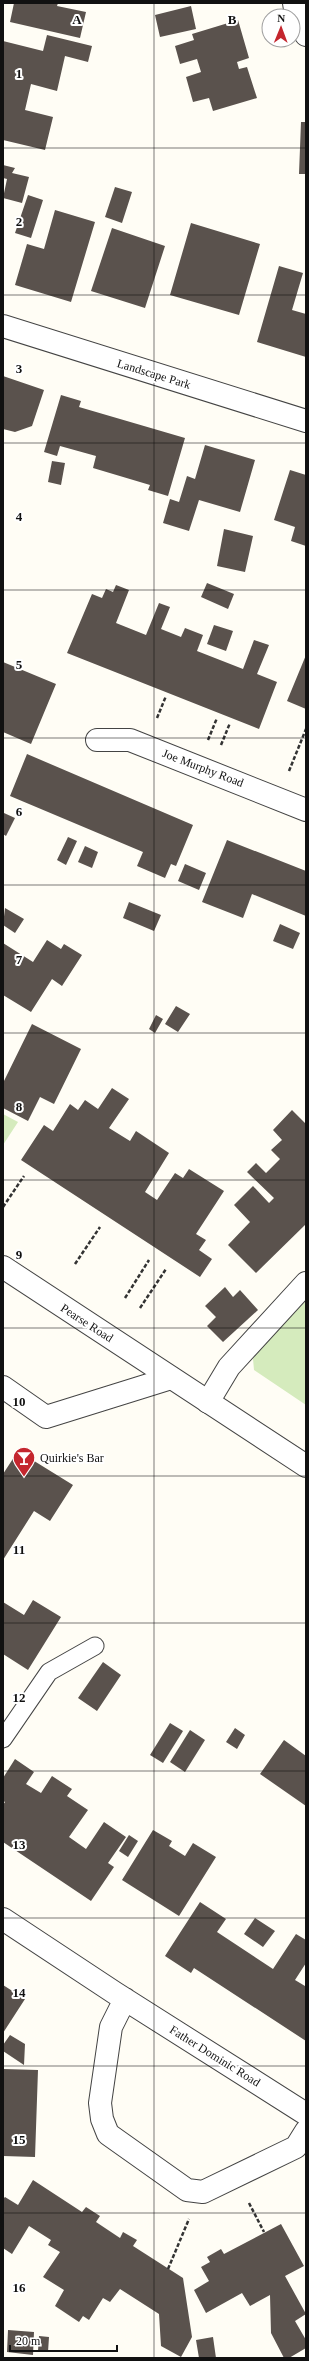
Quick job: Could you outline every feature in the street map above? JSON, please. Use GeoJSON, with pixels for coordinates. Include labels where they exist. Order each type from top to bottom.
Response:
{"type":"FeatureCollection","features":[{"type":"Feature","properties":{"kind":"street"},"geometry":{"type":"LineString","coordinates":[[294,3],[297,22],[306,34]]}},
{"type":"Feature","properties":{"kind":"street","name":"Landscape Park"},"geometry":{"type":"LineString","coordinates":[[3,326],[306,421]]}},
{"type":"Feature","properties":{"kind":"street","name":"Joe Murphy Road"},"geometry":{"type":"LineString","coordinates":[[97,740],[130,740],[306,810]]}},
{"type":"Feature","properties":{"kind":"street","name":"Pearse Road"},"geometry":{"type":"LineString","coordinates":[[3,1267],[306,1466]]}},
{"type":"Feature","properties":{"kind":"street"},"geometry":{"type":"LineString","coordinates":[[208,1402],[229,1367],[306,1283]]}},
{"type":"Feature","properties":{"kind":"street"},"geometry":{"type":"LineString","coordinates":[[3,1387],[46,1417],[171,1378]]}},
{"type":"Feature","properties":{"kind":"street","name":"Father Dominic Road"},"geometry":{"type":"LineString","coordinates":[[3,1919],[125,1999],[306,2114]]}},
{"type":"Feature","properties":{"kind":"street"},"geometry":{"type":"LineString","coordinates":[[125,1999],[111,2027],[100,2103],[102,2119],[108,2134],[187,2190],[201,2192],[215,2187],[296,2147],[306,2131]]}},
{"type":"Feature","properties":{"kind":"lane"},"geometry":{"type":"LineString","coordinates":[[3,1739],[49,1672],[95,1646]]}},
{"type":"Feature","properties":{"kind":"path"},"geometry":{"type":"LineString","coordinates":[[157,719],[166,696]]}},
{"type":"Feature","properties":{"kind":"path"},"geometry":{"type":"LineString","coordinates":[[208,740],[217,718]]}},
{"type":"Feature","properties":{"kind":"path"},"geometry":{"type":"LineString","coordinates":[[221,746],[230,723]]}},
{"type":"Feature","properties":{"kind":"path"},"geometry":{"type":"LineString","coordinates":[[288,775],[306,729]]}},
{"type":"Feature","properties":{"kind":"path"},"geometry":{"type":"LineString","coordinates":[[3,1207],[24,1176]]}},
{"type":"Feature","properties":{"kind":"path"},"geometry":{"type":"LineString","coordinates":[[75,1264],[100,1227]]}},
{"type":"Feature","properties":{"kind":"path"},"geometry":{"type":"LineString","coordinates":[[125,1298],[149,1260]]}},
{"type":"Feature","properties":{"kind":"path"},"geometry":{"type":"LineString","coordinates":[[140,1308],[166,1270]]}},
{"type":"Feature","properties":{"kind":"path"},"geometry":{"type":"LineString","coordinates":[[168,2269],[201,2192]]}},
{"type":"Feature","properties":{"kind":"green space"},"geometry":{"type":"Polygon","coordinates":[[[3,1114],[18,1122],[3,1145],[3,1114]]]}},
{"type":"Feature","properties":{"kind":"green space"},"geometry":{"type":"Polygon","coordinates":[[[306,1301],[306,1405],[254,1370],[253,1359],[257,1351],[306,1301]]]}},
{"type":"Feature","properties":{"kind":"building"},"geometry":{"type":"Polygon","coordinates":[[[14,3],[58,3],[57,6],[86,12],[80,38],[10,22],[14,3]]]}},
{"type":"Feature","properties":{"kind":"building"},"geometry":{"type":"Polygon","coordinates":[[[191,6],[196,29],[160,37],[155,15],[191,6]]]}},
{"type":"Feature","properties":{"kind":"building"},"geometry":{"type":"Polygon","coordinates":[[[238,20],[249,58],[237,62],[239,69],[247,67],[257,98],[213,111],[209,98],[193,102],[186,77],[201,72],[197,59],[180,64],[175,46],[194,40],[192,34],[238,20]]]}},
{"type":"Feature","properties":{"kind":"building"},"geometry":{"type":"Polygon","coordinates":[[[47,35],[92,46],[88,62],[65,56],[57,91],[31,84],[25,110],[53,117],[45,150],[3,140],[3,41],[43,51],[47,35]]]}},
{"type":"Feature","properties":{"kind":"building"},"geometry":{"type":"Polygon","coordinates":[[[301,122],[306,122],[306,174],[299,174],[301,122]]]}},
{"type":"Feature","properties":{"kind":"building"},"geometry":{"type":"Polygon","coordinates":[[[3,165],[15,168],[12,173],[29,177],[22,203],[3,198],[7,179],[3,178],[3,165]]]}},
{"type":"Feature","properties":{"kind":"building"},"geometry":{"type":"Polygon","coordinates":[[[115,187],[132,192],[122,223],[105,217],[115,187]]]}},
{"type":"Feature","properties":{"kind":"building"},"geometry":{"type":"Polygon","coordinates":[[[28,195],[43,200],[31,238],[15,233],[28,195]]]}},
{"type":"Feature","properties":{"kind":"building"},"geometry":{"type":"Polygon","coordinates":[[[55,210],[95,222],[71,302],[15,285],[27,244],[44,249],[55,210]]]}},
{"type":"Feature","properties":{"kind":"building"},"geometry":{"type":"Polygon","coordinates":[[[191,223],[260,244],[239,315],[170,295],[191,223]]]}},
{"type":"Feature","properties":{"kind":"building"},"geometry":{"type":"Polygon","coordinates":[[[112,228],[165,246],[145,308],[91,291],[112,228]]]}},
{"type":"Feature","properties":{"kind":"building"},"geometry":{"type":"Polygon","coordinates":[[[279,266],[303,273],[292,310],[306,314],[306,357],[257,342],[279,266]]]}},
{"type":"Feature","properties":{"kind":"building"},"geometry":{"type":"Polygon","coordinates":[[[3,376],[44,390],[32,426],[15,432],[3,429],[3,376]]]}},
{"type":"Feature","properties":{"kind":"building"},"geometry":{"type":"Polygon","coordinates":[[[61,395],[81,401],[79,407],[185,438],[168,496],[148,490],[150,485],[93,468],[96,456],[60,446],[57,456],[44,452],[61,395]]]}},
{"type":"Feature","properties":{"kind":"building"},"geometry":{"type":"Polygon","coordinates":[[[205,445],[255,460],[240,512],[199,500],[189,531],[163,523],[170,499],[179,502],[187,476],[195,479],[205,445]]]}},
{"type":"Feature","properties":{"kind":"building"},"geometry":{"type":"Polygon","coordinates":[[[52,461],[65,463],[61,485],[48,482],[52,461]]]}},
{"type":"Feature","properties":{"kind":"building"},"geometry":{"type":"Polygon","coordinates":[[[290,470],[306,475],[306,546],[291,541],[295,527],[274,520],[290,470]]]}},
{"type":"Feature","properties":{"kind":"building"},"geometry":{"type":"Polygon","coordinates":[[[224,529],[253,536],[245,572],[217,566],[224,529]]]}},
{"type":"Feature","properties":{"kind":"building"},"geometry":{"type":"Polygon","coordinates":[[[207,583],[234,594],[228,609],[201,597],[207,583]]]}},
{"type":"Feature","properties":{"kind":"building"},"geometry":{"type":"Polygon","coordinates":[[[116,585],[129,590],[116,623],[146,635],[159,603],[170,607],[161,629],[181,637],[185,628],[203,635],[197,651],[243,669],[254,640],[269,645],[257,674],[277,682],[259,729],[67,653],[92,594],[102,598],[106,589],[113,592],[116,585]]]}},
{"type":"Feature","properties":{"kind":"building"},"geometry":{"type":"Polygon","coordinates":[[[214,625],[233,631],[226,651],[207,644],[214,625]]]}},
{"type":"Feature","properties":{"kind":"building"},"geometry":{"type":"Polygon","coordinates":[[[306,655],[306,709],[287,701],[306,655]]]}},
{"type":"Feature","properties":{"kind":"building"},"geometry":{"type":"Polygon","coordinates":[[[3,662],[56,684],[31,744],[3,732],[3,662]]]}},
{"type":"Feature","properties":{"kind":"building"},"geometry":{"type":"Polygon","coordinates":[[[27,754],[193,825],[176,866],[171,864],[165,878],[137,866],[143,852],[10,796],[27,754]]]}},
{"type":"Feature","properties":{"kind":"building"},"geometry":{"type":"Polygon","coordinates":[[[4,813],[15,818],[6,836],[3,834],[4,813]]]}},
{"type":"Feature","properties":{"kind":"building"},"geometry":{"type":"Polygon","coordinates":[[[68,837],[77,841],[66,865],[57,860],[68,837]]]}},
{"type":"Feature","properties":{"kind":"building"},"geometry":{"type":"Polygon","coordinates":[[[227,840],[306,871],[306,916],[252,894],[243,918],[202,902],[227,840]]]}},
{"type":"Feature","properties":{"kind":"building"},"geometry":{"type":"Polygon","coordinates":[[[85,846],[98,852],[92,868],[78,862],[85,846]]]}},
{"type":"Feature","properties":{"kind":"building"},"geometry":{"type":"Polygon","coordinates":[[[185,864],[206,873],[199,890],[178,881],[185,864]]]}},
{"type":"Feature","properties":{"kind":"building"},"geometry":{"type":"Polygon","coordinates":[[[129,902],[161,915],[154,931],[123,918],[129,902]]]}},
{"type":"Feature","properties":{"kind":"building"},"geometry":{"type":"Polygon","coordinates":[[[5,908],[24,919],[15,933],[3,925],[5,908]]]}},
{"type":"Feature","properties":{"kind":"building"},"geometry":{"type":"Polygon","coordinates":[[[280,924],[300,933],[293,949],[273,941],[280,924]]]}},
{"type":"Feature","properties":{"kind":"building"},"geometry":{"type":"Polygon","coordinates":[[[47,940],[61,949],[64,944],[82,955],[62,986],[52,979],[31,1012],[3,995],[3,943],[33,962],[47,940]]]}},
{"type":"Feature","properties":{"kind":"building"},"geometry":{"type":"Polygon","coordinates":[[[176,1006],[190,1014],[178,1032],[165,1024],[176,1006]]]}},
{"type":"Feature","properties":{"kind":"building"},"geometry":{"type":"Polygon","coordinates":[[[156,1015],[163,1019],[155,1033],[149,1029],[156,1015]]]}},
{"type":"Feature","properties":{"kind":"building"},"geometry":{"type":"Polygon","coordinates":[[[32,1024],[81,1049],[54,1104],[40,1097],[28,1121],[3,1108],[3,1083],[32,1024]]]}},
{"type":"Feature","properties":{"kind":"building"},"geometry":{"type":"Polygon","coordinates":[[[112,1088],[129,1099],[109,1128],[130,1141],[136,1131],[169,1153],[145,1192],[157,1200],[175,1173],[183,1178],[189,1169],[224,1191],[196,1234],[206,1240],[199,1250],[212,1259],[200,1277],[21,1160],[44,1125],[53,1131],[70,1104],[78,1110],[85,1100],[98,1109],[112,1088]]]}},
{"type":"Feature","properties":{"kind":"building"},"geometry":{"type":"Polygon","coordinates":[[[292,1110],[306,1124],[306,1224],[256,1273],[228,1245],[250,1222],[234,1205],[253,1186],[269,1203],[274,1198],[247,1172],[256,1163],[266,1173],[280,1159],[271,1150],[282,1140],[273,1130],[292,1110]]]}},
{"type":"Feature","properties":{"kind":"building"},"geometry":{"type":"Polygon","coordinates":[[[225,1287],[233,1297],[240,1290],[258,1310],[223,1342],[207,1326],[216,1317],[205,1306],[225,1287]]]}},
{"type":"Feature","properties":{"kind":"building"},"geometry":{"type":"Polygon","coordinates":[[[18,1451],[73,1485],[50,1521],[34,1511],[3,1560],[3,1474],[18,1451]]]}},
{"type":"Feature","properties":{"kind":"building"},"geometry":{"type":"Polygon","coordinates":[[[33,1600],[61,1617],[28,1670],[3,1654],[3,1602],[24,1615],[33,1600]]]}},
{"type":"Feature","properties":{"kind":"building"},"geometry":{"type":"Polygon","coordinates":[[[103,1662],[121,1675],[97,1711],[78,1698],[103,1662]]]}},
{"type":"Feature","properties":{"kind":"building"},"geometry":{"type":"Polygon","coordinates":[[[170,1723],[183,1731],[163,1763],[150,1755],[170,1723]]]}},
{"type":"Feature","properties":{"kind":"building"},"geometry":{"type":"Polygon","coordinates":[[[235,1728],[245,1735],[237,1749],[226,1742],[235,1728]]]}},
{"type":"Feature","properties":{"kind":"building"},"geometry":{"type":"Polygon","coordinates":[[[190,1730],[205,1740],[185,1772],[170,1762],[190,1730]]]}},
{"type":"Feature","properties":{"kind":"building"},"geometry":{"type":"Polygon","coordinates":[[[284,1740],[306,1756],[306,1806],[260,1774],[284,1740]]]}},
{"type":"Feature","properties":{"kind":"building"},"geometry":{"type":"Polygon","coordinates":[[[15,1759],[34,1772],[26,1784],[41,1793],[52,1776],[72,1789],[67,1796],[88,1810],[69,1837],[86,1849],[104,1822],[126,1837],[108,1863],[114,1867],[91,1901],[3,1842],[3,1805],[5,1802],[3,1801],[3,1778],[15,1759]]]}},
{"type":"Feature","properties":{"kind":"building"},"geometry":{"type":"Polygon","coordinates":[[[153,1830],[172,1841],[169,1846],[185,1856],[193,1843],[216,1857],[179,1916],[122,1880],[153,1830]]]}},
{"type":"Feature","properties":{"kind":"building"},"geometry":{"type":"Polygon","coordinates":[[[129,1835],[138,1841],[128,1857],[119,1851],[129,1835]]]}},
{"type":"Feature","properties":{"kind":"building"},"geometry":{"type":"Polygon","coordinates":[[[200,1902],[226,1919],[217,1932],[273,1969],[296,1934],[306,1940],[306,1963],[295,1980],[305,1986],[306,1984],[306,2041],[194,1968],[191,1973],[165,1956],[200,1902]]]}},
{"type":"Feature","properties":{"kind":"building"},"geometry":{"type":"Polygon","coordinates":[[[255,1918],[275,1931],[263,1947],[244,1934],[255,1918]]]}},
{"type":"Feature","properties":{"kind":"building"},"geometry":{"type":"Polygon","coordinates":[[[3,1985],[25,1999],[3,2033],[3,1985]]]}},
{"type":"Feature","properties":{"kind":"building"},"geometry":{"type":"Polygon","coordinates":[[[10,2035],[25,2044],[24,2065],[3,2051],[3,2045],[10,2035]]]}},
{"type":"Feature","properties":{"kind":"building"},"geometry":{"type":"Polygon","coordinates":[[[3,2069],[38,2070],[35,2157],[3,2156],[3,2069]]]}},
{"type":"Feature","properties":{"kind":"building"},"geometry":{"type":"Polygon","coordinates":[[[33,2180],[82,2212],[86,2207],[100,2216],[96,2222],[120,2238],[123,2232],[137,2240],[133,2246],[183,2278],[192,2337],[181,2357],[161,2346],[159,2314],[120,2289],[110,2302],[103,2298],[89,2320],[83,2316],[79,2322],[55,2306],[64,2290],[43,2277],[60,2252],[48,2245],[51,2240],[29,2226],[12,2254],[3,2248],[3,2199],[5,2197],[18,2205],[33,2180]]]}},
{"type":"Feature","properties":{"kind":"building"},"geometry":{"type":"Polygon","coordinates":[[[281,2224],[304,2266],[285,2276],[306,2314],[295,2321],[306,2340],[306,2348],[289,2358],[284,2358],[271,2333],[270,2295],[250,2306],[242,2293],[206,2313],[194,2290],[209,2281],[201,2267],[210,2262],[207,2257],[221,2249],[224,2254],[281,2224]]]}},
{"type":"Feature","properties":{"kind":"building"},"geometry":{"type":"Polygon","coordinates":[[[8,2330],[34,2332],[33,2355],[7,2352],[8,2330]]]}},
{"type":"Feature","properties":{"kind":"building"},"geometry":{"type":"Polygon","coordinates":[[[39,2336],[49,2337],[48,2352],[38,2351],[39,2336]]]}},
{"type":"Feature","properties":{"kind":"building"},"geometry":{"type":"Polygon","coordinates":[[[213,2337],[216,2358],[199,2358],[196,2340],[213,2337]]]}},
{"type":"Feature","properties":{"kind":"place","name":"Quirkie's Bar"},"geometry":{"type":"Point","coordinates":[24,1478]}}]}
